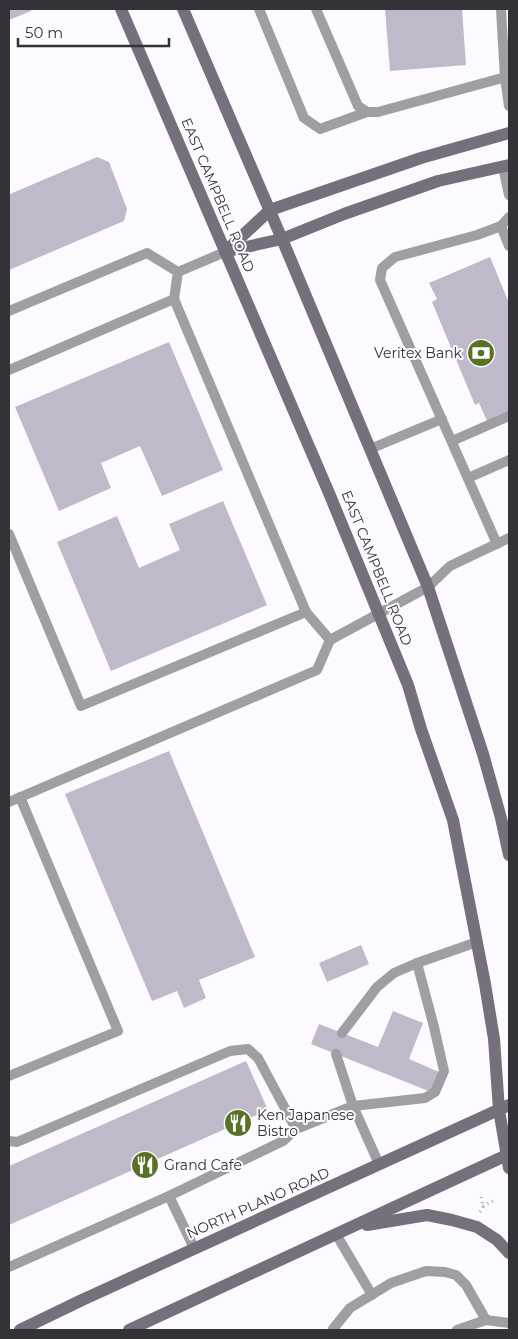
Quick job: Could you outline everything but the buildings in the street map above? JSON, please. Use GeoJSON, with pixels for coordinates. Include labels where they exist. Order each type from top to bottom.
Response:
{"type":"FeatureCollection","features":[{"type":"Feature","properties":{"kind":"main road","name":"EAST CAMPBELL ROAD"},"geometry":{"type":"LineString","coordinates":[[122,9],[329,493],[408,684],[453,820],[485,984],[504,1108],[509,1159]]}},
{"type":"Feature","properties":{"kind":"main road"},"geometry":{"type":"LineString","coordinates":[[183,9],[282,238],[428,586],[483,754],[509,855]]}},
{"type":"Feature","properties":{"kind":"main road"},"geometry":{"type":"LineString","coordinates":[[225,252],[270,210],[421,158],[509,133]]}},
{"type":"Feature","properties":{"kind":"main road"},"geometry":{"type":"LineString","coordinates":[[225,252],[282,238],[438,181],[506,166]]}},
{"type":"Feature","properties":{"kind":"main road","name":"NORTH PLANO ROAD"},"geometry":{"type":"LineString","coordinates":[[20,1330],[194,1248],[504,1108]]}},
{"type":"Feature","properties":{"kind":"main road"},"geometry":{"type":"LineString","coordinates":[[129,1330],[144,1327],[349,1228],[509,1159]]}},
{"type":"Feature","properties":{"kind":"main road"},"geometry":{"type":"LineString","coordinates":[[349,1228],[427,1215],[478,1226],[497,1240],[509,1253]]}},
{"type":"Feature","properties":{"kind":"lane"},"geometry":{"type":"LineString","coordinates":[[259,9],[304,118],[320,129],[367,112],[378,112],[507,77]]}},
{"type":"Feature","properties":{"kind":"lane"},"geometry":{"type":"LineString","coordinates":[[316,9],[358,106],[367,112]]}},
{"type":"Feature","properties":{"kind":"lane"},"geometry":{"type":"LineString","coordinates":[[501,9],[509,106]]}},
{"type":"Feature","properties":{"kind":"lane"},"geometry":{"type":"LineString","coordinates":[[506,166],[509,195]]}},
{"type":"Feature","properties":{"kind":"lane"},"geometry":{"type":"LineString","coordinates":[[497,544],[380,280],[382,268],[395,257],[477,235],[501,226],[509,216]]}},
{"type":"Feature","properties":{"kind":"lane"},"geometry":{"type":"LineString","coordinates":[[501,226],[509,246]]}},
{"type":"Feature","properties":{"kind":"lane"},"geometry":{"type":"LineString","coordinates":[[178,272],[225,252]]}},
{"type":"Feature","properties":{"kind":"lane"},"geometry":{"type":"LineString","coordinates":[[9,311],[147,253],[178,272]]}},
{"type":"Feature","properties":{"kind":"lane"},"geometry":{"type":"LineString","coordinates":[[178,272],[174,299],[306,612],[330,640]]}},
{"type":"Feature","properties":{"kind":"lane"},"geometry":{"type":"LineString","coordinates":[[9,370],[174,299]]}},
{"type":"Feature","properties":{"kind":"lane"},"geometry":{"type":"LineString","coordinates":[[452,441],[509,416]]}},
{"type":"Feature","properties":{"kind":"lane"},"geometry":{"type":"LineString","coordinates":[[370,449],[442,419]]}},
{"type":"Feature","properties":{"kind":"lane"},"geometry":{"type":"LineString","coordinates":[[468,478],[509,460]]}},
{"type":"Feature","properties":{"kind":"lane"},"geometry":{"type":"LineString","coordinates":[[9,534],[81,706],[306,612]]}},
{"type":"Feature","properties":{"kind":"lane"},"geometry":{"type":"LineString","coordinates":[[9,802],[317,670],[330,640],[428,586],[450,566],[509,538]]}},
{"type":"Feature","properties":{"kind":"lane"},"geometry":{"type":"LineString","coordinates":[[9,1076],[118,1031],[20,797]]}},
{"type":"Feature","properties":{"kind":"lane"},"geometry":{"type":"LineString","coordinates":[[342,1033],[377,987],[394,973],[417,962],[477,942]]}},
{"type":"Feature","properties":{"kind":"lane"},"geometry":{"type":"LineString","coordinates":[[9,1267],[169,1196],[283,1141],[296,1129],[353,1106],[425,1098],[435,1092],[444,1071],[417,962]]}},
{"type":"Feature","properties":{"kind":"lane"},"geometry":{"type":"LineString","coordinates":[[9,1141],[17,1142],[230,1051],[248,1049],[258,1058],[296,1129]]}},
{"type":"Feature","properties":{"kind":"lane"},"geometry":{"type":"LineString","coordinates":[[336,1054],[353,1106],[379,1164]]}},
{"type":"Feature","properties":{"kind":"lane"},"geometry":{"type":"LineString","coordinates":[[169,1196],[194,1248]]}},
{"type":"Feature","properties":{"kind":"lane"},"geometry":{"type":"LineString","coordinates":[[336,1234],[372,1295]]}},
{"type":"Feature","properties":{"kind":"lane"},"geometry":{"type":"LineString","coordinates":[[333,1330],[350,1308],[392,1283],[426,1271],[445,1272],[456,1275],[466,1285],[486,1320]]}},
{"type":"Feature","properties":{"kind":"lane"},"geometry":{"type":"LineString","coordinates":[[457,1330],[486,1320],[509,1323]]}},
{"type":"Feature","properties":{"kind":"path"},"geometry":{"type":"LineString","coordinates":[[481,1196],[482,1206],[493,1201]]}},
{"type":"Feature","properties":{"kind":"place","name":"Veritex Bank"},"geometry":{"type":"Point","coordinates":[481,353]}},
{"type":"Feature","properties":{"kind":"place","name":"Ken Japanese Bistro"},"geometry":{"type":"Point","coordinates":[238,1123]}},
{"type":"Feature","properties":{"kind":"place","name":"Grand Cafe"},"geometry":{"type":"Point","coordinates":[145,1165]}}]}
